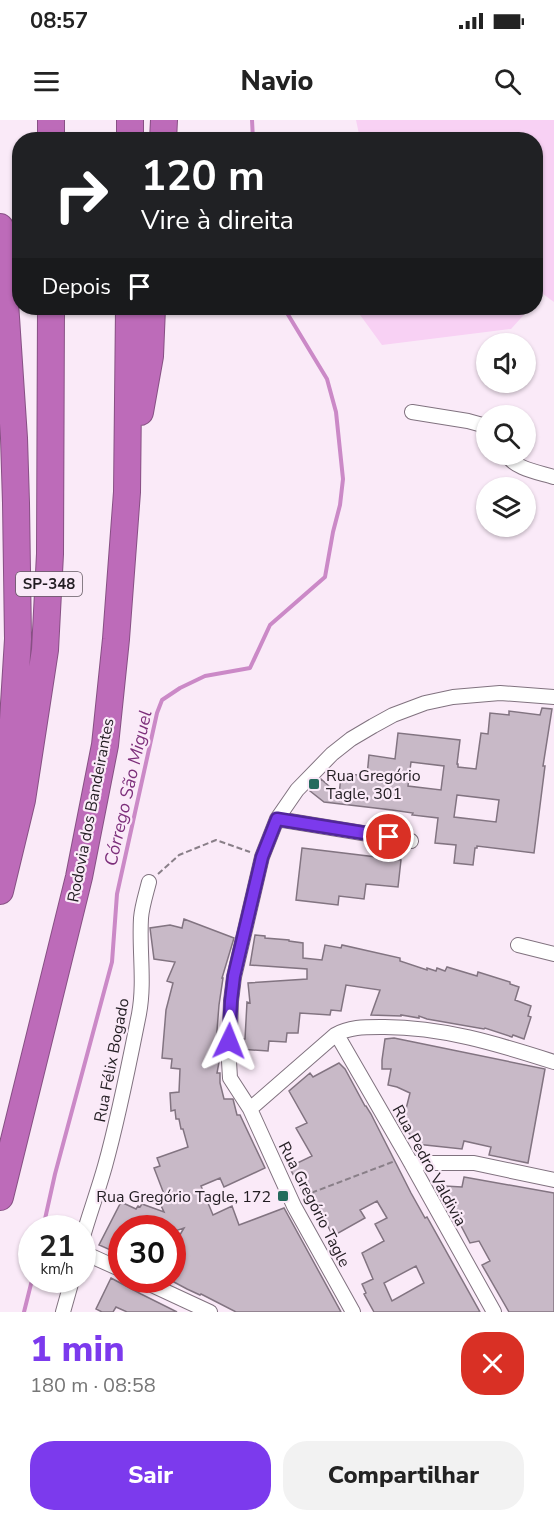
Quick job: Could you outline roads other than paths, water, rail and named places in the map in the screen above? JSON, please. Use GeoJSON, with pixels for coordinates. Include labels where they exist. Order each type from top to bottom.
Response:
{"type":"FeatureCollection","features":[{"type":"Feature","properties":{"kind":"highway"},"geometry":{"type":"LineString","coordinates":[[0,227],[14,438],[18,639],[13,720],[5,790],[9,857]]}},
{"type":"Feature","properties":{"kind":"highway","name":"SP-348"},"geometry":{"type":"LineString","coordinates":[[0,891],[22,800],[45,650],[50,554],[51,315]]}},
{"type":"Feature","properties":{"kind":"highway","name":"Rodovia dos Bandeirantes"},"geometry":{"type":"LineString","coordinates":[[0,1197],[79,877],[105,745],[127,492],[129,315]]}},
{"type":"Feature","properties":{"kind":"highway"},"geometry":{"type":"LineString","coordinates":[[127,492],[150,356],[152,315]]}},
{"type":"Feature","properties":{"kind":"street"},"geometry":{"type":"LineString","coordinates":[[412,412],[476,423]]}},
{"type":"Feature","properties":{"kind":"street"},"geometry":{"type":"LineString","coordinates":[[517,465],[554,477]]}},
{"type":"Feature","properties":{"kind":"street","name":"Rua Gregório Tagle"},"geometry":{"type":"LineString","coordinates":[[353,1312],[291,1199],[250,1110],[230,1078],[231,1001],[234,976],[262,857],[277,819],[297,790],[332,754],[351,739],[393,715],[425,703],[453,697],[500,693],[554,697]]}},
{"type":"Feature","properties":{"kind":"street"},"geometry":{"type":"LineString","coordinates":[[277,819],[411,841]]}},
{"type":"Feature","properties":{"kind":"street","name":"Rua Félix Bogado"},"geometry":{"type":"LineString","coordinates":[[89,1215],[105,1168],[139,1012],[142,983],[141,919],[149,882]]}},
{"type":"Feature","properties":{"kind":"street"},"geometry":{"type":"LineString","coordinates":[[518,945],[554,954]]}},
{"type":"Feature","properties":{"kind":"street"},"geometry":{"type":"LineString","coordinates":[[250,1110],[335,1035],[358,1027],[391,1027],[464,1036],[554,1062]]}},
{"type":"Feature","properties":{"kind":"street","name":"Rua Pedro Valdivia"},"geometry":{"type":"LineString","coordinates":[[335,1035],[409,1160],[494,1312]]}},
{"type":"Feature","properties":{"kind":"street"},"geometry":{"type":"LineString","coordinates":[[409,1160],[474,1163],[554,1180]]}},
{"type":"Feature","properties":{"kind":"street"},"geometry":{"type":"LineString","coordinates":[[63,1312],[68,1293]]}},
{"type":"Feature","properties":{"kind":"street"},"geometry":{"type":"LineString","coordinates":[[163,1293],[186,1307],[210,1312]]}},
{"type":"Feature","properties":{"kind":"waterway","name":"Córrego São Miguel"},"geometry":{"type":"LineString","coordinates":[[252,120],[253,132]]}},
{"type":"Feature","properties":{"kind":"waterway","name":"Córrego São Miguel"},"geometry":{"type":"LineString","coordinates":[[46,1215],[112,962],[117,894],[157,713],[162,700],[205,676],[250,668],[270,625],[325,577],[343,479],[336,412],[327,379],[288,315]]}},
{"type":"Feature","properties":{"kind":"waterway","name":"Córrego São Miguel"},"geometry":{"type":"LineString","coordinates":[[24,1312],[29,1293]]}},
{"type":"Feature","properties":{"kind":"place","name":"Rua Gregório Tagle, 301"},"geometry":{"type":"Point","coordinates":[314,784]}},
{"type":"Feature","properties":{"kind":"place","name":"Rua Gregório Tagle, 172"},"geometry":{"type":"Point","coordinates":[283,1196]}}]}
